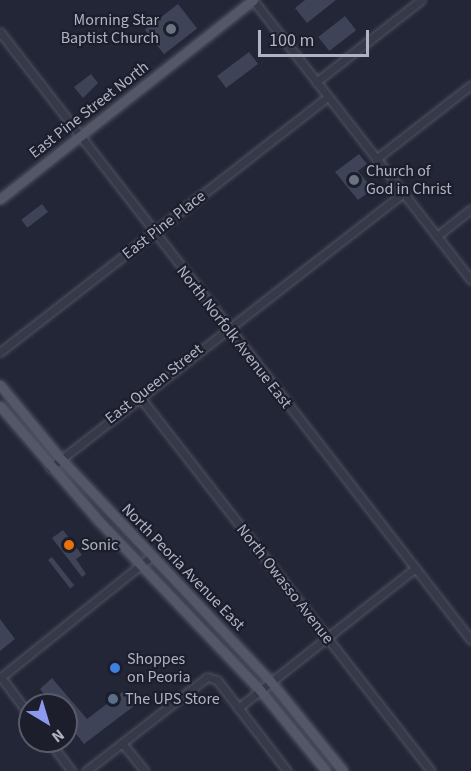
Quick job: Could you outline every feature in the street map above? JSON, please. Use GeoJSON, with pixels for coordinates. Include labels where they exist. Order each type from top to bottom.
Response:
{"type":"FeatureCollection","features":[{"type":"Feature","properties":{"kind":"main road","name":"East Pine Street North"},"geometry":{"type":"LineString","coordinates":[[0,199],[253,0]]}},
{"type":"Feature","properties":{"kind":"main road","name":"North Peoria Avenue East"},"geometry":{"type":"LineString","coordinates":[[0,385],[60,458],[271,682],[343,771]]}},
{"type":"Feature","properties":{"kind":"main road","name":"North Peoria Avenue East"},"geometry":{"type":"LineString","coordinates":[[0,406],[50,468],[260,690],[326,771]]}},
{"type":"Feature","properties":{"kind":"street"},"geometry":{"type":"LineString","coordinates":[[253,0],[471,280]]}},
{"type":"Feature","properties":{"kind":"street"},"geometry":{"type":"LineString","coordinates":[[316,82],[421,0]]}},
{"type":"Feature","properties":{"kind":"street","name":"North Norfolk Avenue East"},"geometry":{"type":"LineString","coordinates":[[0,32],[153,234],[471,640]]}},
{"type":"Feature","properties":{"kind":"street"},"geometry":{"type":"LineString","coordinates":[[376,159],[471,85]]}},
{"type":"Feature","properties":{"kind":"street","name":"East Pine Place"},"geometry":{"type":"LineString","coordinates":[[0,352],[328,97]]}},
{"type":"Feature","properties":{"kind":"street","name":"East Queen Street"},"geometry":{"type":"LineString","coordinates":[[50,468],[227,327],[403,193]]}},
{"type":"Feature","properties":{"kind":"street"},"geometry":{"type":"LineString","coordinates":[[437,236],[471,209]]}},
{"type":"Feature","properties":{"kind":"street","name":"North Owasso Avenue"},"geometry":{"type":"LineString","coordinates":[[139,396],[431,771]]}},
{"type":"Feature","properties":{"kind":"street"},"geometry":{"type":"LineString","coordinates":[[18,700],[0,677],[152,555]]}},
{"type":"Feature","properties":{"kind":"street"},"geometry":{"type":"LineString","coordinates":[[238,708],[415,568]]}},
{"type":"Feature","properties":{"kind":"street"},"geometry":{"type":"LineString","coordinates":[[86,771],[202,680],[213,678],[287,771]]}},
{"type":"Feature","properties":{"kind":"street"},"geometry":{"type":"LineString","coordinates":[[122,743],[145,771]]}},
{"type":"Feature","properties":{"kind":"street"},"geometry":{"type":"LineString","coordinates":[[58,753],[72,771]]}},
{"type":"Feature","properties":{"kind":"building"},"geometry":{"type":"Polygon","coordinates":[[[305,0],[336,0],[307,23],[295,8],[305,0]]]}},
{"type":"Feature","properties":{"kind":"building","name":"Morning Star Baptist Church"},"geometry":{"type":"Polygon","coordinates":[[[178,4],[197,28],[164,54],[145,30],[178,4]]]}},
{"type":"Feature","properties":{"kind":"building"},"geometry":{"type":"Polygon","coordinates":[[[345,16],[356,30],[329,51],[318,37],[345,16]]]}},
{"type":"Feature","properties":{"kind":"building"},"geometry":{"type":"Polygon","coordinates":[[[249,52],[258,64],[226,88],[217,76],[249,52]]]}},
{"type":"Feature","properties":{"kind":"building"},"geometry":{"type":"Polygon","coordinates":[[[91,74],[98,83],[83,98],[74,87],[91,74]]]}},
{"type":"Feature","properties":{"kind":"building","name":"Church of God in Christ"},"geometry":{"type":"Polygon","coordinates":[[[359,154],[367,164],[358,171],[373,189],[358,200],[335,172],[359,154]]]}},
{"type":"Feature","properties":{"kind":"building"},"geometry":{"type":"Polygon","coordinates":[[[42,204],[48,212],[27,228],[21,220],[42,204]]]}},
{"type":"Feature","properties":{"kind":"building"},"geometry":{"type":"Polygon","coordinates":[[[63,530],[82,555],[76,559],[86,574],[82,577],[52,538],[63,530]]]}},
{"type":"Feature","properties":{"kind":"building"},"geometry":{"type":"Polygon","coordinates":[[[52,557],[74,585],[70,588],[48,560],[52,557]]]}},
{"type":"Feature","properties":{"kind":"building"},"geometry":{"type":"Polygon","coordinates":[[[0,619],[15,639],[0,651],[0,619]]]}},
{"type":"Feature","properties":{"kind":"building"},"geometry":{"type":"Polygon","coordinates":[[[52,678],[65,693],[43,693],[40,689],[52,678]]]}},
{"type":"Feature","properties":{"kind":"building"},"geometry":{"type":"Polygon","coordinates":[[[125,690],[134,706],[84,744],[78,736],[78,708],[87,719],[125,690]]]}},
{"type":"Feature","properties":{"kind":"place","name":"Morning Star Baptist Church"},"geometry":{"type":"Point","coordinates":[171,29]}},
{"type":"Feature","properties":{"kind":"place","name":"Church of God in Christ"},"geometry":{"type":"Point","coordinates":[354,180]}},
{"type":"Feature","properties":{"kind":"place","name":"Sonic"},"geometry":{"type":"Point","coordinates":[69,545]}},
{"type":"Feature","properties":{"kind":"place","name":"Shoppes on Peoria"},"geometry":{"type":"Point","coordinates":[115,668]}},
{"type":"Feature","properties":{"kind":"place","name":"The UPS Store"},"geometry":{"type":"Point","coordinates":[113,699]}}]}
